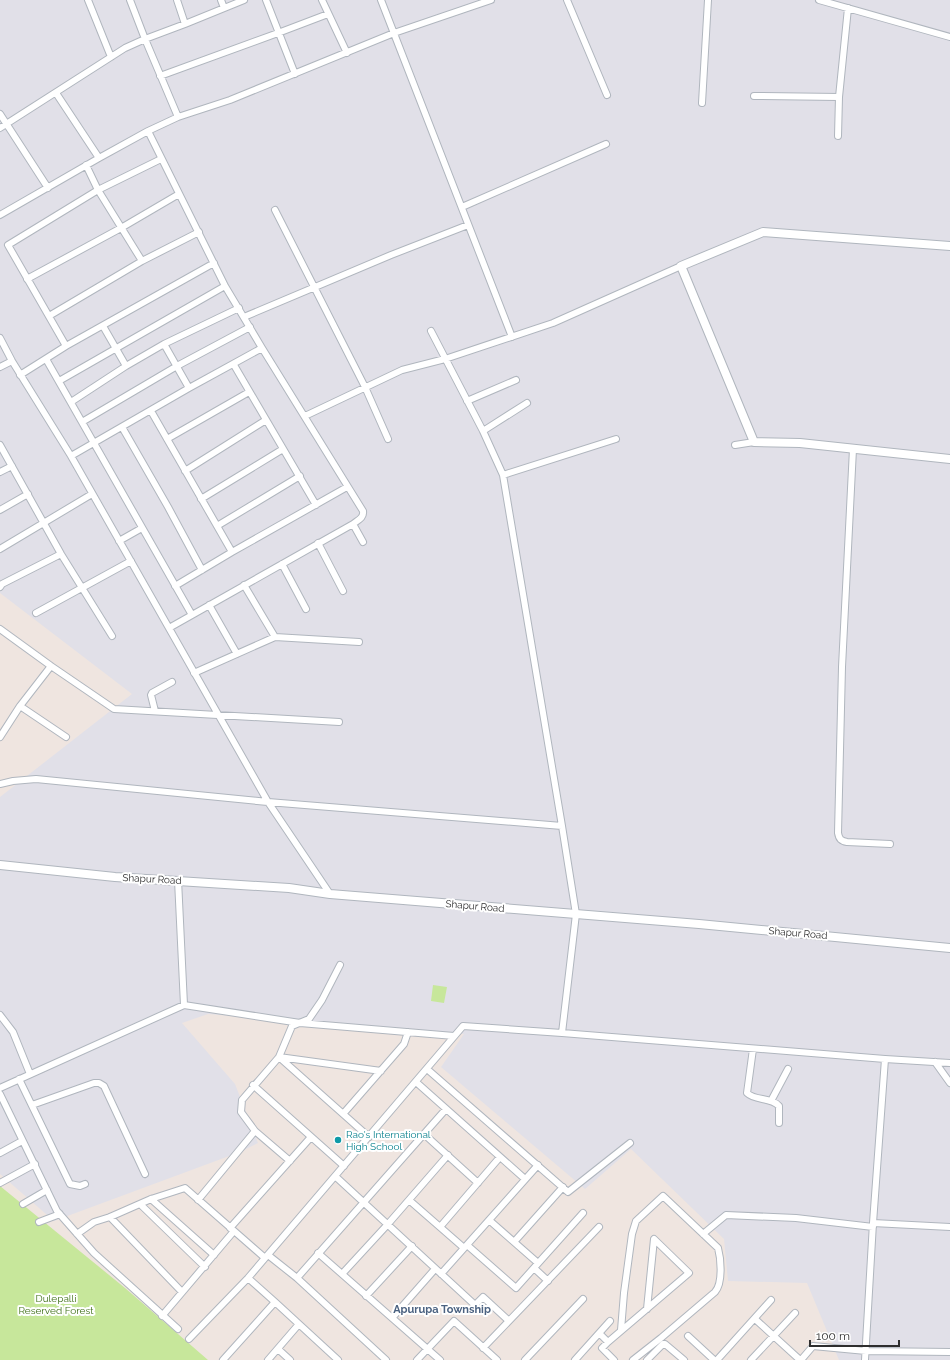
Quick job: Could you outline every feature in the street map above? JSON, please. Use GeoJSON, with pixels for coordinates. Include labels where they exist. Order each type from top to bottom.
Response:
{"type":"FeatureCollection","features":[{"type":"Feature","properties":{"kind":"street"},"geometry":{"type":"LineString","coordinates":[[88,0],[111,57]]}},
{"type":"Feature","properties":{"kind":"street"},"geometry":{"type":"LineString","coordinates":[[130,0],[178,117]]}},
{"type":"Feature","properties":{"kind":"street"},"geometry":{"type":"LineString","coordinates":[[177,0],[185,24]]}},
{"type":"Feature","properties":{"kind":"street"},"geometry":{"type":"LineString","coordinates":[[221,0],[224,8]]}},
{"type":"Feature","properties":{"kind":"street"},"geometry":{"type":"LineString","coordinates":[[0,128],[125,48],[145,38],[185,24],[244,0]]}},
{"type":"Feature","properties":{"kind":"street"},"geometry":{"type":"LineString","coordinates":[[266,0],[295,74]]}},
{"type":"Feature","properties":{"kind":"street"},"geometry":{"type":"LineString","coordinates":[[322,0],[347,53]]}},
{"type":"Feature","properties":{"kind":"street"},"geometry":{"type":"LineString","coordinates":[[381,0],[512,337]]}},
{"type":"Feature","properties":{"kind":"street"},"geometry":{"type":"LineString","coordinates":[[0,215],[86,165],[148,131],[178,117],[230,100],[394,33],[491,0]]}},
{"type":"Feature","properties":{"kind":"street"},"geometry":{"type":"LineString","coordinates":[[567,0],[607,95]]}},
{"type":"Feature","properties":{"kind":"street"},"geometry":{"type":"LineString","coordinates":[[702,103],[708,0]]}},
{"type":"Feature","properties":{"kind":"street"},"geometry":{"type":"LineString","coordinates":[[819,0],[950,37]]}},
{"type":"Feature","properties":{"kind":"street"},"geometry":{"type":"LineString","coordinates":[[838,136],[839,97],[848,8]]}},
{"type":"Feature","properties":{"kind":"street"},"geometry":{"type":"LineString","coordinates":[[160,76],[328,14]]}},
{"type":"Feature","properties":{"kind":"street"},"geometry":{"type":"LineString","coordinates":[[56,93],[99,158]]}},
{"type":"Feature","properties":{"kind":"street"},"geometry":{"type":"LineString","coordinates":[[754,96],[839,97]]}},
{"type":"Feature","properties":{"kind":"street"},"geometry":{"type":"LineString","coordinates":[[0,114],[48,188]]}},
{"type":"Feature","properties":{"kind":"street"},"geometry":{"type":"LineString","coordinates":[[148,131],[225,286],[363,511],[362,518],[353,524],[169,628]]}},
{"type":"Feature","properties":{"kind":"street"},"geometry":{"type":"LineString","coordinates":[[462,207],[606,144]]}},
{"type":"Feature","properties":{"kind":"street"},"geometry":{"type":"LineString","coordinates":[[66,346],[8,246],[98,190],[161,159]]}},
{"type":"Feature","properties":{"kind":"street"},"geometry":{"type":"LineString","coordinates":[[86,165],[98,190],[142,261]]}},
{"type":"Feature","properties":{"kind":"street"},"geometry":{"type":"LineString","coordinates":[[28,279],[179,194]]}},
{"type":"Feature","properties":{"kind":"street"},"geometry":{"type":"LineString","coordinates":[[275,210],[365,387],[388,439]]}},
{"type":"Feature","properties":{"kind":"street"},"geometry":{"type":"LineString","coordinates":[[244,317],[468,225]]}},
{"type":"Feature","properties":{"kind":"street"},"geometry":{"type":"LineString","coordinates":[[49,316],[142,261],[199,232]]}},
{"type":"Feature","properties":{"kind":"street"},"geometry":{"type":"LineString","coordinates":[[305,416],[402,370],[445,359],[553,323],[762,232],[950,246]]}},
{"type":"Feature","properties":{"kind":"street"},"geometry":{"type":"LineString","coordinates":[[20,374],[66,346],[214,263]]}},
{"type":"Feature","properties":{"kind":"street"},"geometry":{"type":"LineString","coordinates":[[681,266],[754,442]]}},
{"type":"Feature","properties":{"kind":"street"},"geometry":{"type":"LineString","coordinates":[[59,381],[225,286]]}},
{"type":"Feature","properties":{"kind":"street"},"geometry":{"type":"LineString","coordinates":[[71,402],[126,366],[164,344],[239,308]]}},
{"type":"Feature","properties":{"kind":"street"},"geometry":{"type":"LineString","coordinates":[[103,326],[126,366]]}},
{"type":"Feature","properties":{"kind":"street"},"geometry":{"type":"LineString","coordinates":[[82,422],[177,366],[250,327]]}},
{"type":"Feature","properties":{"kind":"street"},"geometry":{"type":"LineString","coordinates":[[431,331],[483,431],[503,475],[576,914],[562,1033]]}},
{"type":"Feature","properties":{"kind":"street"},"geometry":{"type":"LineString","coordinates":[[0,338],[131,561],[268,802],[330,894]]}},
{"type":"Feature","properties":{"kind":"street"},"geometry":{"type":"LineString","coordinates":[[164,344],[189,388]]}},
{"type":"Feature","properties":{"kind":"street"},"geometry":{"type":"LineString","coordinates":[[70,456],[262,348]]}},
{"type":"Feature","properties":{"kind":"street"},"geometry":{"type":"LineString","coordinates":[[46,359],[192,615]]}},
{"type":"Feature","properties":{"kind":"street"},"geometry":{"type":"LineString","coordinates":[[0,367],[12,360]]}},
{"type":"Feature","properties":{"kind":"street"},"geometry":{"type":"LineString","coordinates":[[234,365],[316,505]]}},
{"type":"Feature","properties":{"kind":"street"},"geometry":{"type":"LineString","coordinates":[[467,401],[516,380]]}},
{"type":"Feature","properties":{"kind":"street"},"geometry":{"type":"LineString","coordinates":[[167,439],[249,392]]}},
{"type":"Feature","properties":{"kind":"street"},"geometry":{"type":"LineString","coordinates":[[483,431],[527,403]]}},
{"type":"Feature","properties":{"kind":"street"},"geometry":{"type":"LineString","coordinates":[[151,411],[200,499],[232,552]]}},
{"type":"Feature","properties":{"kind":"street"},"geometry":{"type":"LineString","coordinates":[[185,471],[266,420]]}},
{"type":"Feature","properties":{"kind":"street"},"geometry":{"type":"LineString","coordinates":[[122,427],[202,570]]}},
{"type":"Feature","properties":{"kind":"street"},"geometry":{"type":"LineString","coordinates":[[503,475],[616,439]]}},
{"type":"Feature","properties":{"kind":"street"},"geometry":{"type":"LineString","coordinates":[[735,445],[754,442],[800,443],[950,459]]}},
{"type":"Feature","properties":{"kind":"street"},"geometry":{"type":"LineString","coordinates":[[0,445],[61,554],[112,636]]}},
{"type":"Feature","properties":{"kind":"street"},"geometry":{"type":"LineString","coordinates":[[200,499],[283,449]]}},
{"type":"Feature","properties":{"kind":"street"},"geometry":{"type":"LineString","coordinates":[[853,449],[842,666],[838,833],[839,838],[842,841],[890,844]]}},
{"type":"Feature","properties":{"kind":"street"},"geometry":{"type":"LineString","coordinates":[[0,472],[12,466]]}},
{"type":"Feature","properties":{"kind":"street"},"geometry":{"type":"LineString","coordinates":[[217,526],[300,476]]}},
{"type":"Feature","properties":{"kind":"street"},"geometry":{"type":"LineString","coordinates":[[175,586],[347,487]]}},
{"type":"Feature","properties":{"kind":"street"},"geometry":{"type":"LineString","coordinates":[[0,510],[28,494]]}},
{"type":"Feature","properties":{"kind":"street"},"geometry":{"type":"LineString","coordinates":[[0,549],[92,494]]}},
{"type":"Feature","properties":{"kind":"street"},"geometry":{"type":"LineString","coordinates":[[353,524],[363,542]]}},
{"type":"Feature","properties":{"kind":"street"},"geometry":{"type":"LineString","coordinates":[[119,541],[142,528]]}},
{"type":"Feature","properties":{"kind":"street"},"geometry":{"type":"LineString","coordinates":[[318,543],[343,591]]}},
{"type":"Feature","properties":{"kind":"street"},"geometry":{"type":"LineString","coordinates":[[0,587],[2,584],[61,554]]}},
{"type":"Feature","properties":{"kind":"street"},"geometry":{"type":"LineString","coordinates":[[36,613],[131,561]]}},
{"type":"Feature","properties":{"kind":"street"},"geometry":{"type":"LineString","coordinates":[[282,564],[306,610]]}},
{"type":"Feature","properties":{"kind":"street"},"geometry":{"type":"LineString","coordinates":[[244,585],[275,636]]}},
{"type":"Feature","properties":{"kind":"street"},"geometry":{"type":"LineString","coordinates":[[210,605],[237,654]]}},
{"type":"Feature","properties":{"kind":"street"},"geometry":{"type":"LineString","coordinates":[[0,629],[114,709],[340,722]]}},
{"type":"Feature","properties":{"kind":"street"},"geometry":{"type":"LineString","coordinates":[[194,672],[275,636],[359,642]]}},
{"type":"Feature","properties":{"kind":"street"},"geometry":{"type":"LineString","coordinates":[[0,737],[20,706],[51,666]]}},
{"type":"Feature","properties":{"kind":"street"},"geometry":{"type":"LineString","coordinates":[[155,711],[151,696],[152,693],[172,682]]}},
{"type":"Feature","properties":{"kind":"street"},"geometry":{"type":"LineString","coordinates":[[20,706],[66,737]]}},
{"type":"Feature","properties":{"kind":"street"},"geometry":{"type":"LineString","coordinates":[[0,784],[36,779],[268,802],[562,826]]}},
{"type":"Feature","properties":{"kind":"street","name":"Shapur Road"},"geometry":{"type":"LineString","coordinates":[[0,865],[115,876],[289,888],[330,894],[576,914],[950,948]]}},
{"type":"Feature","properties":{"kind":"street"},"geometry":{"type":"LineString","coordinates":[[178,880],[184,1005]]}},
{"type":"Feature","properties":{"kind":"street"},"geometry":{"type":"LineString","coordinates":[[290,1160],[255,1131],[241,1112],[242,1100],[279,1057],[292,1026],[309,1019],[322,1000],[340,966]]}},
{"type":"Feature","properties":{"kind":"street"},"geometry":{"type":"LineString","coordinates":[[0,1088],[184,1005],[300,1023],[454,1036]]}},
{"type":"Feature","properties":{"kind":"street"},"geometry":{"type":"LineString","coordinates":[[0,1015],[13,1032],[30,1074]]}},
{"type":"Feature","properties":{"kind":"street"},"geometry":{"type":"LineString","coordinates":[[189,1339],[248,1278],[463,1026],[885,1060],[950,1063]]}},
{"type":"Feature","properties":{"kind":"street"},"geometry":{"type":"LineString","coordinates":[[343,1114],[404,1044],[408,1032]]}},
{"type":"Feature","properties":{"kind":"street"},"geometry":{"type":"LineString","coordinates":[[754,1049],[747,1093],[750,1096],[772,1101],[779,1106],[779,1123]]}},
{"type":"Feature","properties":{"kind":"street"},"geometry":{"type":"LineString","coordinates":[[279,1057],[381,1071]]}},
{"type":"Feature","properties":{"kind":"street"},"geometry":{"type":"LineString","coordinates":[[279,1057],[369,1137]]}},
{"type":"Feature","properties":{"kind":"street"},"geometry":{"type":"LineString","coordinates":[[865,1360],[885,1060]]}},
{"type":"Feature","properties":{"kind":"street"},"geometry":{"type":"LineString","coordinates":[[935,1062],[950,1083]]}},
{"type":"Feature","properties":{"kind":"street"},"geometry":{"type":"LineString","coordinates":[[427,1069],[568,1192],[630,1143]]}},
{"type":"Feature","properties":{"kind":"street"},"geometry":{"type":"LineString","coordinates":[[772,1101],[788,1069]]}},
{"type":"Feature","properties":{"kind":"street"},"geometry":{"type":"LineString","coordinates":[[19,1079],[70,1184],[80,1186],[85,1184]]}},
{"type":"Feature","properties":{"kind":"street"},"geometry":{"type":"LineString","coordinates":[[416,1082],[525,1179]]}},
{"type":"Feature","properties":{"kind":"street"},"geometry":{"type":"LineString","coordinates":[[32,1105],[94,1083],[104,1086],[145,1174]]}},
{"type":"Feature","properties":{"kind":"street"},"geometry":{"type":"LineString","coordinates":[[254,1085],[344,1166]]}},
{"type":"Feature","properties":{"kind":"street"},"geometry":{"type":"LineString","coordinates":[[0,1094],[22,1141],[60,1214],[94,1253],[178,1329]]}},
{"type":"Feature","properties":{"kind":"street"},"geometry":{"type":"LineString","coordinates":[[297,1278],[446,1109]]}},
{"type":"Feature","properties":{"kind":"street"},"geometry":{"type":"LineString","coordinates":[[198,1200],[255,1131]]}},
{"type":"Feature","properties":{"kind":"street"},"geometry":{"type":"LineString","coordinates":[[424,1134],[478,1183]]}},
{"type":"Feature","properties":{"kind":"street"},"geometry":{"type":"LineString","coordinates":[[162,1316],[205,1267],[232,1229],[311,1136]]}},
{"type":"Feature","properties":{"kind":"street"},"geometry":{"type":"LineString","coordinates":[[0,1153],[22,1141]]}},
{"type":"Feature","properties":{"kind":"street"},"geometry":{"type":"LineString","coordinates":[[342,1274],[448,1155]]}},
{"type":"Feature","properties":{"kind":"street"},"geometry":{"type":"LineString","coordinates":[[440,1227],[500,1157]]}},
{"type":"Feature","properties":{"kind":"street"},"geometry":{"type":"LineString","coordinates":[[0,1183],[35,1164]]}},
{"type":"Feature","properties":{"kind":"street"},"geometry":{"type":"LineString","coordinates":[[441,1274],[538,1165]]}},
{"type":"Feature","properties":{"kind":"street"},"geometry":{"type":"LineString","coordinates":[[335,1176],[475,1305],[483,1297],[509,1321]]}},
{"type":"Feature","properties":{"kind":"street"},"geometry":{"type":"LineString","coordinates":[[514,1242],[563,1187]]}},
{"type":"Feature","properties":{"kind":"street"},"geometry":{"type":"LineString","coordinates":[[77,1234],[94,1222],[151,1199],[185,1188],[266,1257],[297,1278],[386,1360]]}},
{"type":"Feature","properties":{"kind":"street"},"geometry":{"type":"LineString","coordinates":[[23,1204],[47,1190]]}},
{"type":"Feature","properties":{"kind":"street"},"geometry":{"type":"LineString","coordinates":[[621,1330],[624,1293],[632,1234],[636,1221],[663,1196],[718,1248],[720,1279],[718,1289],[633,1360]]}},
{"type":"Feature","properties":{"kind":"street"},"geometry":{"type":"LineString","coordinates":[[151,1199],[214,1255]]}},
{"type":"Feature","properties":{"kind":"street"},"geometry":{"type":"LineString","coordinates":[[409,1200],[516,1288],[583,1213]]}},
{"type":"Feature","properties":{"kind":"street"},"geometry":{"type":"LineString","coordinates":[[140,1204],[205,1267]]}},
{"type":"Feature","properties":{"kind":"street"},"geometry":{"type":"LineString","coordinates":[[39,1222],[60,1214]]}},
{"type":"Feature","properties":{"kind":"street"},"geometry":{"type":"LineString","coordinates":[[703,1234],[726,1215],[796,1218],[873,1225],[950,1227]]}},
{"type":"Feature","properties":{"kind":"street"},"geometry":{"type":"LineString","coordinates":[[110,1216],[182,1292]]}},
{"type":"Feature","properties":{"kind":"street"},"geometry":{"type":"LineString","coordinates":[[489,1220],[514,1242],[548,1280]]}},
{"type":"Feature","properties":{"kind":"street"},"geometry":{"type":"LineString","coordinates":[[484,1348],[599,1227]]}},
{"type":"Feature","properties":{"kind":"street"},"geometry":{"type":"LineString","coordinates":[[602,1348],[621,1330],[647,1309],[688,1273],[654,1239],[647,1309]]}},
{"type":"Feature","properties":{"kind":"street"},"geometry":{"type":"LineString","coordinates":[[366,1296],[412,1246]]}},
{"type":"Feature","properties":{"kind":"street"},"geometry":{"type":"LineString","coordinates":[[318,1253],[440,1360]]}},
{"type":"Feature","properties":{"kind":"street"},"geometry":{"type":"LineString","coordinates":[[392,1318],[436,1269]]}},
{"type":"Feature","properties":{"kind":"street"},"geometry":{"type":"LineString","coordinates":[[248,1278],[338,1360]]}},
{"type":"Feature","properties":{"kind":"street"},"geometry":{"type":"LineString","coordinates":[[525,1360],[584,1299]]}},
{"type":"Feature","properties":{"kind":"street"},"geometry":{"type":"LineString","coordinates":[[717,1360],[771,1300]]}},
{"type":"Feature","properties":{"kind":"street"},"geometry":{"type":"LineString","coordinates":[[224,1360],[275,1302]]}},
{"type":"Feature","properties":{"kind":"street"},"geometry":{"type":"LineString","coordinates":[[751,1360],[795,1313]]}},
{"type":"Feature","properties":{"kind":"street"},"geometry":{"type":"LineString","coordinates":[[755,1319],[800,1360],[813,1346],[866,1351],[950,1352]]}},
{"type":"Feature","properties":{"kind":"street"},"geometry":{"type":"LineString","coordinates":[[417,1360],[454,1321],[497,1360]]}},
{"type":"Feature","properties":{"kind":"street"},"geometry":{"type":"LineString","coordinates":[[575,1360],[600,1334],[610,1321]]}},
{"type":"Feature","properties":{"kind":"street"},"geometry":{"type":"LineString","coordinates":[[268,1360],[300,1324]]}},
{"type":"Feature","properties":{"kind":"street"},"geometry":{"type":"LineString","coordinates":[[600,1334],[608,1342]]}},
{"type":"Feature","properties":{"kind":"street"},"geometry":{"type":"LineString","coordinates":[[688,1336],[714,1360]]}},
{"type":"Feature","properties":{"kind":"street"},"geometry":{"type":"LineString","coordinates":[[593,1340],[614,1360]]}},
{"type":"Feature","properties":{"kind":"street"},"geometry":{"type":"LineString","coordinates":[[647,1360],[663,1344],[665,1344],[684,1360]]}},
{"type":"Feature","properties":{"kind":"street"},"geometry":{"type":"LineString","coordinates":[[278,1349],[290,1360]]}},
{"type":"Feature","properties":{"kind":"shaded area"},"geometry":{"type":"Polygon","coordinates":[[[0,0],[950,0],[950,1360],[839,1360],[807,1283],[728,1281],[724,1239],[631,1149],[585,1189],[441,1067],[464,1034],[208,1014],[182,1023],[235,1084],[258,1143],[240,1152],[54,1221],[0,1174],[0,797],[132,694],[0,593],[0,0]]]}},
{"type":"Feature","properties":{"kind":"green space"},"geometry":{"type":"Polygon","coordinates":[[[433,985],[447,987],[444,1003],[431,1001],[433,985]]]}},
{"type":"Feature","properties":{"kind":"green space","name":"Dulepalli Reserved Forest"},"geometry":{"type":"Polygon","coordinates":[[[0,1186],[125,1288],[208,1360],[0,1360],[0,1186]]]}},
{"type":"Feature","properties":{"kind":"place","name":"Rao's International High School"},"geometry":{"type":"Point","coordinates":[338,1140]}},
{"type":"Feature","properties":{"kind":"district","name":"Apurupa Township"},"geometry":{"type":"Point","coordinates":[442,1309]}}]}
